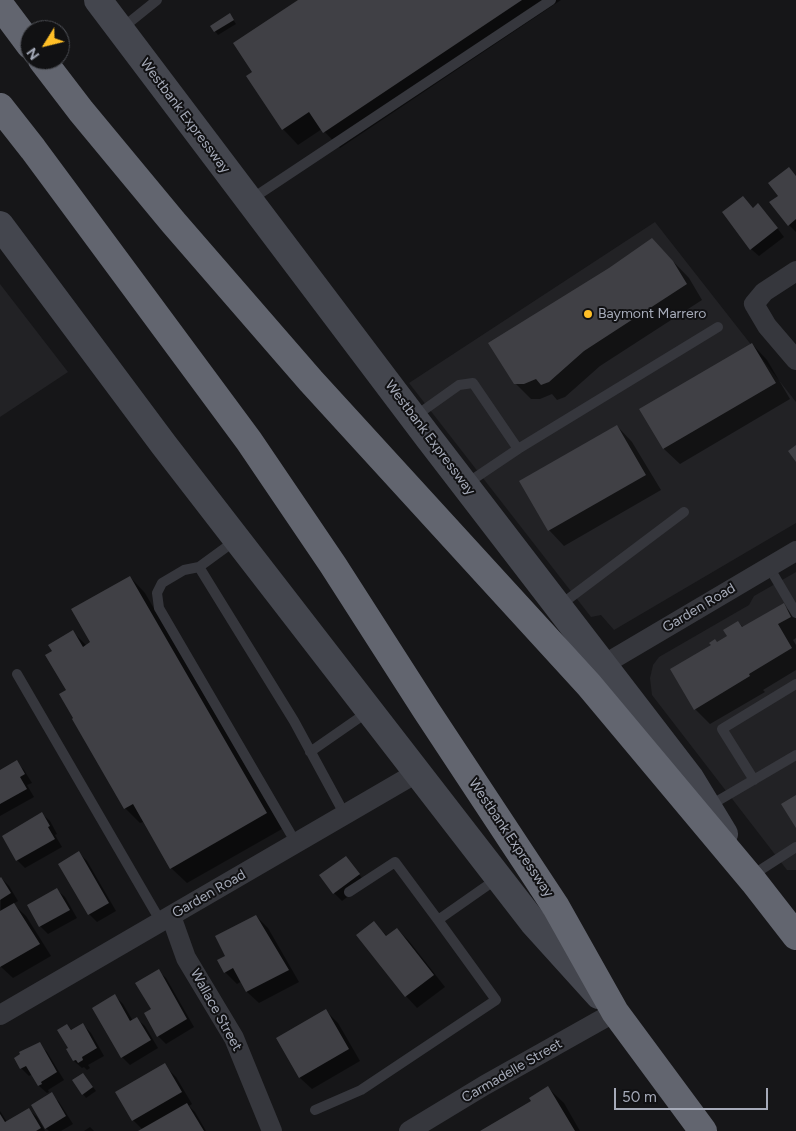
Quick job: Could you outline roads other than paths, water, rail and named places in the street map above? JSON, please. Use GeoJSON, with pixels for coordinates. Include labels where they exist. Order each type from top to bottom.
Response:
{"type":"FeatureCollection","features":[{"type":"Feature","properties":{"kind":"highway"},"geometry":{"type":"LineString","coordinates":[[0,5],[20,32]]}},
{"type":"Feature","properties":{"kind":"highway","name":"Westbank Expressway"},"geometry":{"type":"LineString","coordinates":[[50,70],[173,222],[311,381],[589,685],[752,879],[791,921]]}},
{"type":"Feature","properties":{"kind":"highway","name":"Westbank Expressway"},"geometry":{"type":"LineString","coordinates":[[0,107],[249,441],[333,565],[420,702],[556,907],[615,1012],[703,1131]]}},
{"type":"Feature","properties":{"kind":"main road","name":"Westbank Expressway"},"geometry":{"type":"LineString","coordinates":[[98,0],[690,778],[752,879]]}},
{"type":"Feature","properties":{"kind":"main road","name":"Westbank Expressway"},"geometry":{"type":"LineString","coordinates":[[0,224],[164,445],[534,922],[615,1012]]}},
{"type":"Feature","properties":{"kind":"street"},"geometry":{"type":"LineString","coordinates":[[796,271],[764,292],[754,304],[767,326],[796,360]]}},
{"type":"Feature","properties":{"kind":"street","name":"Garden Road"},"geometry":{"type":"LineString","coordinates":[[603,665],[796,551]]}},
{"type":"Feature","properties":{"kind":"street","name":"Garden Road"},"geometry":{"type":"LineString","coordinates":[[0,1015],[418,772]]}},
{"type":"Feature","properties":{"kind":"street","name":"Wallace Street"},"geometry":{"type":"LineString","coordinates":[[166,919],[186,958],[234,1038],[272,1131]]}},
{"type":"Feature","properties":{"kind":"street","name":"Carmadelle Street"},"geometry":{"type":"LineString","coordinates":[[409,1131],[484,1085],[615,1012]]}},
{"type":"Feature","properties":{"kind":"lane"},"geometry":{"type":"LineString","coordinates":[[120,30],[158,0]]}},
{"type":"Feature","properties":{"kind":"lane"},"geometry":{"type":"LineString","coordinates":[[250,200],[551,0]]}},
{"type":"Feature","properties":{"kind":"lane"},"geometry":{"type":"LineString","coordinates":[[465,484],[518,449],[718,327]]}},
{"type":"Feature","properties":{"kind":"lane"},"geometry":{"type":"LineString","coordinates":[[414,417],[459,386],[473,383],[518,449]]}},
{"type":"Feature","properties":{"kind":"lane"},"geometry":{"type":"LineString","coordinates":[[558,606],[684,512]]}},
{"type":"Feature","properties":{"kind":"lane"},"geometry":{"type":"LineString","coordinates":[[237,540],[199,567],[184,570],[162,583],[157,593],[160,608],[296,843]]}},
{"type":"Feature","properties":{"kind":"lane"},"geometry":{"type":"LineString","coordinates":[[199,567],[294,721],[345,815]]}},
{"type":"Feature","properties":{"kind":"lane"},"geometry":{"type":"LineString","coordinates":[[769,567],[796,613]]}},
{"type":"Feature","properties":{"kind":"lane"},"geometry":{"type":"LineString","coordinates":[[17,674],[166,919]]}},
{"type":"Feature","properties":{"kind":"lane"},"geometry":{"type":"LineString","coordinates":[[754,780],[722,730],[796,684]]}},
{"type":"Feature","properties":{"kind":"lane"},"geometry":{"type":"LineString","coordinates":[[310,752],[370,711]]}},
{"type":"Feature","properties":{"kind":"lane"},"geometry":{"type":"LineString","coordinates":[[708,807],[796,754]]}},
{"type":"Feature","properties":{"kind":"lane"},"geometry":{"type":"LineString","coordinates":[[752,879],[796,847]]}},
{"type":"Feature","properties":{"kind":"lane"},"geometry":{"type":"LineString","coordinates":[[314,1110],[361,1090],[496,1000],[395,862],[349,892]]}},
{"type":"Feature","properties":{"kind":"lane"},"geometry":{"type":"LineString","coordinates":[[438,920],[499,877]]}},
{"type":"Feature","properties":{"kind":"place","name":"Baymont Marrero"},"geometry":{"type":"Point","coordinates":[588,314]}}]}
